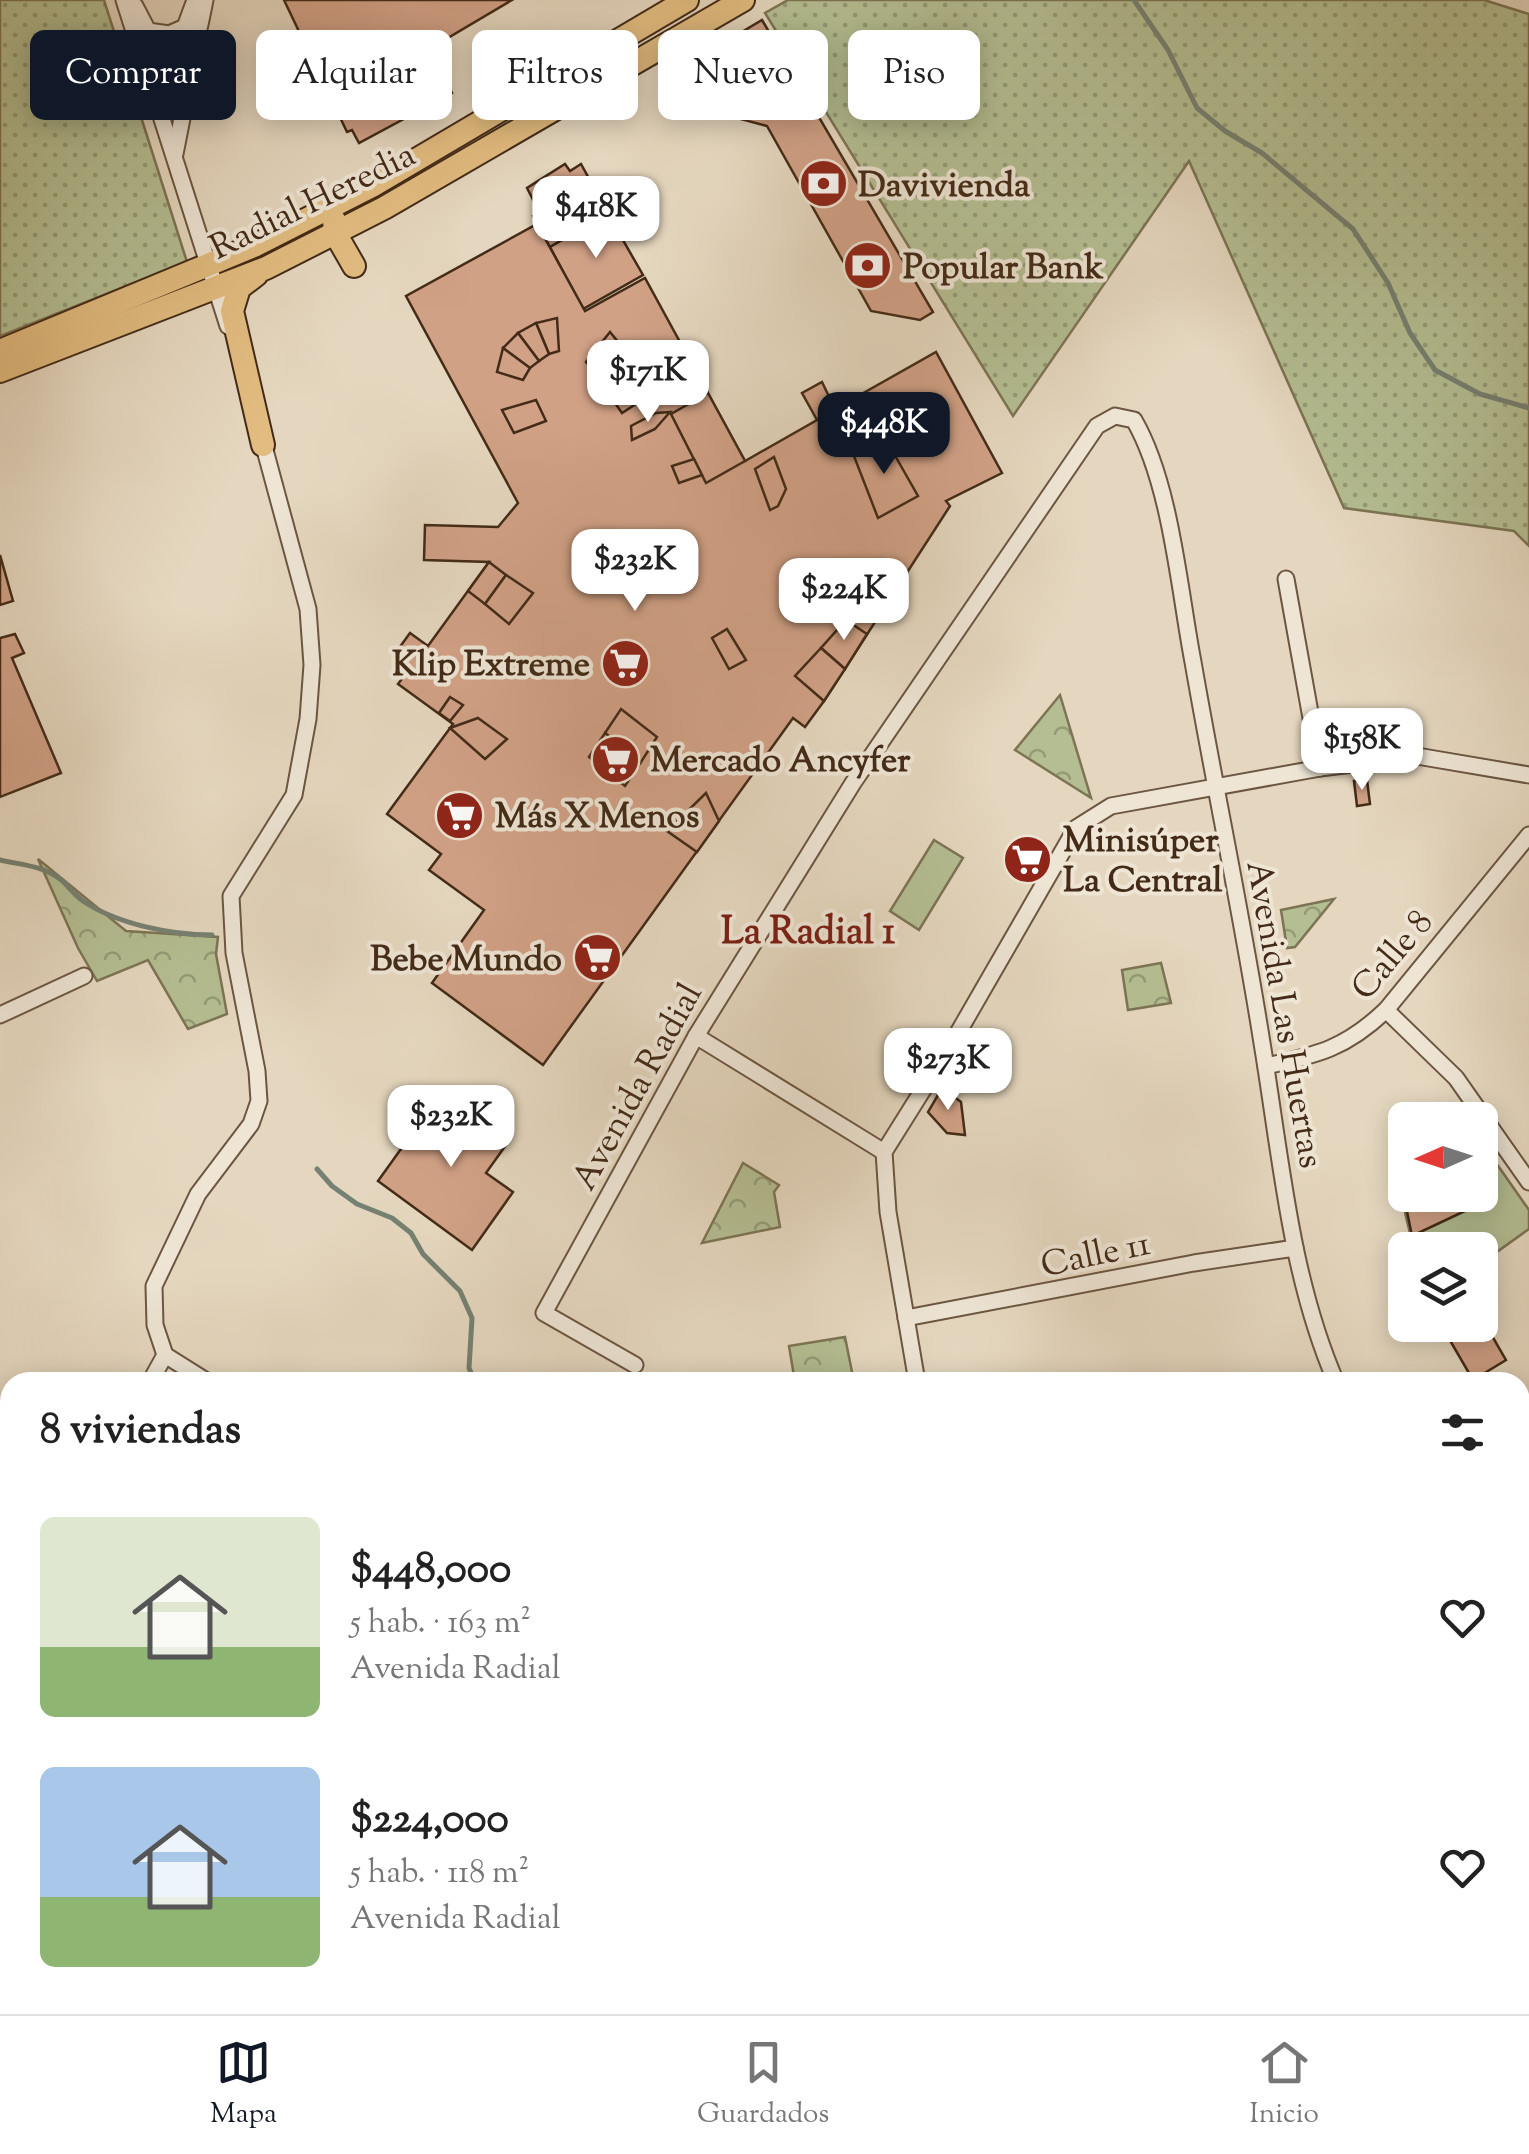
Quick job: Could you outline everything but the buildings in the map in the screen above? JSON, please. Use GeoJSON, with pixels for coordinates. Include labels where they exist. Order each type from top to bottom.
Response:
{"type":"FeatureCollection","features":[{"type":"Feature","properties":{"kind":"main road","name":"Radial Heredia"},"geometry":{"type":"LineString","coordinates":[[0,371],[213,277],[687,0]]}},
{"type":"Feature","properties":{"kind":"main road"},"geometry":{"type":"LineString","coordinates":[[638,47],[714,0]]}},
{"type":"Feature","properties":{"kind":"main road","name":"Radial Heredia"},"geometry":{"type":"LineString","coordinates":[[638,63],[743,0]]}},
{"type":"Feature","properties":{"kind":"main road"},"geometry":{"type":"LineString","coordinates":[[452,138],[492,120]]}},
{"type":"Feature","properties":{"kind":"main road"},"geometry":{"type":"LineString","coordinates":[[213,277],[334,227],[511,120]]}},
{"type":"Feature","properties":{"kind":"main road","name":"Radial Heredia"},"geometry":{"type":"LineString","coordinates":[[0,352],[213,277],[266,268],[533,120]]}},
{"type":"Feature","properties":{"kind":"main road"},"geometry":{"type":"LineString","coordinates":[[263,444],[232,311],[239,288],[266,268],[298,266],[333,252],[354,266],[334,227]]}},
{"type":"Feature","properties":{"kind":"street"},"geometry":{"type":"LineString","coordinates":[[124,0],[133,30]]}},
{"type":"Feature","properties":{"kind":"street"},"geometry":{"type":"LineString","coordinates":[[132,0],[148,30],[169,34],[184,27],[195,0]]}},
{"type":"Feature","properties":{"kind":"street"},"geometry":{"type":"LineString","coordinates":[[189,30],[204,0]]}},
{"type":"Feature","properties":{"kind":"street"},"geometry":{"type":"LineString","coordinates":[[199,30],[204,0]]}},
{"type":"Feature","properties":{"kind":"street"},"geometry":{"type":"LineString","coordinates":[[162,120],[263,444],[308,608],[312,665],[301,769],[294,795],[231,896],[234,953],[258,1071],[259,1101],[252,1124],[198,1194],[154,1286],[155,1324],[165,1355],[192,1372]]}},
{"type":"Feature","properties":{"kind":"street"},"geometry":{"type":"LineString","coordinates":[[175,158],[182,120]]}},
{"type":"Feature","properties":{"kind":"street","name":"Avenida Radial"},"geometry":{"type":"LineString","coordinates":[[634,1364],[544,1312],[696,1036],[853,783],[1097,426],[1115,416],[1134,420]]}},
{"type":"Feature","properties":{"kind":"street","name":"Avenida Las Huertas"},"geometry":{"type":"LineString","coordinates":[[1134,420],[1149,447],[1169,531],[1295,1248],[1312,1327],[1332,1372]]}},
{"type":"Feature","properties":{"kind":"street"},"geometry":{"type":"LineString","coordinates":[[1286,578],[1320,768]]}},
{"type":"Feature","properties":{"kind":"street"},"geometry":{"type":"LineString","coordinates":[[915,1372],[888,1212],[884,1152],[1076,828],[1111,806],[1320,768],[1417,756],[1529,775]]}},
{"type":"Feature","properties":{"kind":"street","name":"Calle 8"},"geometry":{"type":"LineString","coordinates":[[1266,1066],[1327,1052],[1369,1026],[1529,835]]}},
{"type":"Feature","properties":{"kind":"street"},"geometry":{"type":"LineString","coordinates":[[0,1015],[84,976]]}},
{"type":"Feature","properties":{"kind":"street"},"geometry":{"type":"LineString","coordinates":[[1386,1010],[1456,1078],[1529,1182]]}},
{"type":"Feature","properties":{"kind":"street"},"geometry":{"type":"LineString","coordinates":[[696,1036],[884,1152]]}},
{"type":"Feature","properties":{"kind":"street","name":"Calle 11"},"geometry":{"type":"LineString","coordinates":[[906,1318],[1194,1263],[1295,1248]]}},
{"type":"Feature","properties":{"kind":"street"},"geometry":{"type":"LineString","coordinates":[[156,1372],[165,1355]]}},
{"type":"Feature","properties":{"kind":"green space"},"geometry":{"type":"Polygon","coordinates":[[[0,0],[104,0],[114,30],[30,30],[30,120],[142,120],[187,262],[0,336],[0,0]]]}},
{"type":"Feature","properties":{"kind":"green space"},"geometry":{"type":"Polygon","coordinates":[[[788,0],[1484,0],[1529,14],[1529,546],[1514,531],[1344,508],[1189,161],[1013,416],[828,115],[828,30],[775,30],[765,13],[788,0]]]}},
{"type":"Feature","properties":{"kind":"green space"},"geometry":{"type":"Polygon","coordinates":[[[1060,695],[1091,798],[1015,750],[1060,695]]]}},
{"type":"Feature","properties":{"kind":"green space"},"geometry":{"type":"Polygon","coordinates":[[[934,840],[963,858],[919,930],[890,911],[934,840]]]}},
{"type":"Feature","properties":{"kind":"green space"},"geometry":{"type":"Polygon","coordinates":[[[38,859],[126,931],[218,937],[216,954],[227,1014],[188,1029],[148,960],[97,981],[38,859]]]}},
{"type":"Feature","properties":{"kind":"green space"},"geometry":{"type":"Polygon","coordinates":[[[1334,899],[1295,947],[1287,948],[1281,910],[1334,899]]]}},
{"type":"Feature","properties":{"kind":"green space"},"geometry":{"type":"Polygon","coordinates":[[[1161,963],[1171,1003],[1128,1010],[1122,970],[1161,963]]]}},
{"type":"Feature","properties":{"kind":"green space"},"geometry":{"type":"Polygon","coordinates":[[[743,1163],[779,1185],[774,1192],[780,1227],[702,1243],[743,1163]]]}},
{"type":"Feature","properties":{"kind":"green space"},"geometry":{"type":"Polygon","coordinates":[[[1498,1166],[1529,1210],[1529,1229],[1498,1251],[1498,1232],[1418,1232],[1462,1212],[1498,1212],[1498,1166]]]}},
{"type":"Feature","properties":{"kind":"green space"},"geometry":{"type":"Polygon","coordinates":[[[845,1337],[852,1372],[793,1372],[789,1346],[845,1337]]]}},
{"type":"Feature","properties":{"kind":"waterway"},"geometry":{"type":"LineString","coordinates":[[1134,0],[1168,50],[1197,108],[1262,153],[1353,229],[1388,283],[1410,333],[1435,370],[1480,394],[1529,408]]}},
{"type":"Feature","properties":{"kind":"waterway"},"geometry":{"type":"LineString","coordinates":[[0,860],[46,871],[83,901],[128,922],[179,933],[212,935]]}},
{"type":"Feature","properties":{"kind":"waterway"},"geometry":{"type":"LineString","coordinates":[[317,1169],[357,1204],[392,1218],[411,1233],[423,1254],[460,1291],[472,1318],[471,1372]]}},
{"type":"Feature","properties":{"kind":"place","name":"Davivienda"},"geometry":{"type":"Point","coordinates":[823,184]}},
{"type":"Feature","properties":{"kind":"place","name":"Popular Bank"},"geometry":{"type":"Point","coordinates":[868,266]}},
{"type":"Feature","properties":{"kind":"place","name":"Klip Extreme"},"geometry":{"type":"Point","coordinates":[625,663]}},
{"type":"Feature","properties":{"kind":"place","name":"Mercado Ancyfer"},"geometry":{"type":"Point","coordinates":[615,759]}},
{"type":"Feature","properties":{"kind":"place","name":"Más X Menos"},"geometry":{"type":"Point","coordinates":[460,815]}},
{"type":"Feature","properties":{"kind":"place","name":"Minisúper La Central"},"geometry":{"type":"Point","coordinates":[1028,859]}},
{"type":"Feature","properties":{"kind":"place","name":"Bebe Mundo"},"geometry":{"type":"Point","coordinates":[597,958]}},
{"type":"Feature","properties":{"kind":"district","name":"La Radial 1"},"geometry":{"type":"Point","coordinates":[808,930]}}]}
